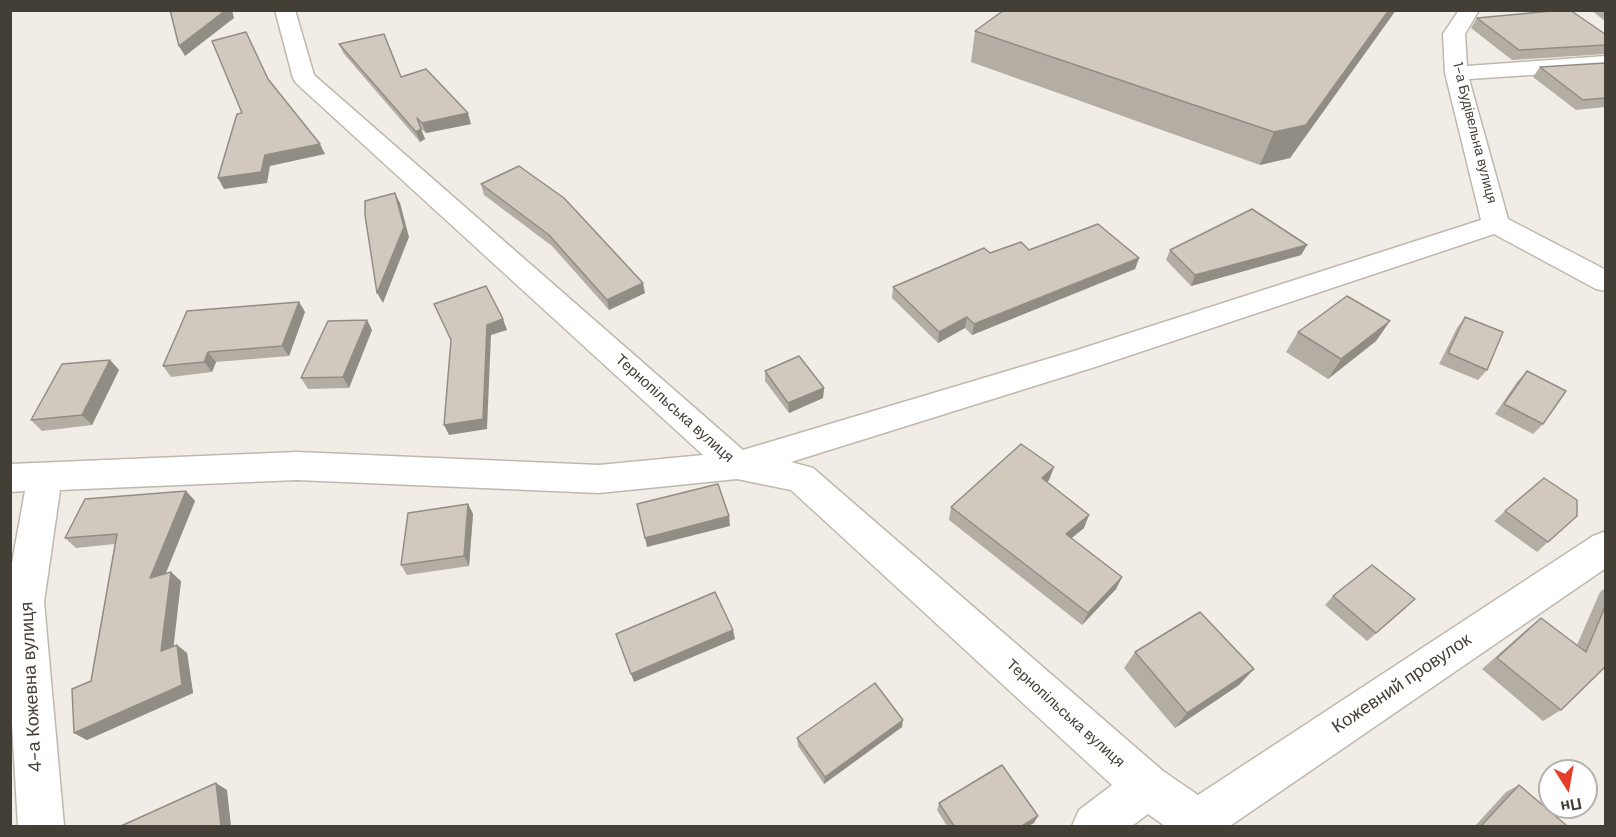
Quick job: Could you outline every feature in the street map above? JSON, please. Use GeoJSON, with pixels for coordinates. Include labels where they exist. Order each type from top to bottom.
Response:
{"type":"FeatureCollection","features":[{"type":"Feature","properties":{"kind":"street","name":"Тернопільська вулиця"},"geometry":{"type":"LineString","coordinates":[[285,10],[304,78],[737,465],[801,478],[1148,787],[1201,824]]}},
{"type":"Feature","properties":{"kind":"street","name":"1-а Будівельна вулиця"},"geometry":{"type":"LineString","coordinates":[[1469,10],[1454,34],[1456,73],[1496,224]]}},
{"type":"Feature","properties":{"kind":"street"},"geometry":{"type":"LineString","coordinates":[[1456,73],[1605,63]]}},
{"type":"Feature","properties":{"kind":"street"},"geometry":{"type":"LineString","coordinates":[[28,477],[297,466],[599,478],[737,465],[1084,359],[1496,224],[1605,282]]}},
{"type":"Feature","properties":{"kind":"street","name":"4-а Кожевна вулиця"},"geometry":{"type":"LineString","coordinates":[[28,477],[25,602],[41,826]]}},
{"type":"Feature","properties":{"kind":"street","name":"Кожевний провулок"},"geometry":{"type":"LineString","coordinates":[[1201,824],[1605,548]]}},
{"type":"Feature","properties":{"kind":"street"},"geometry":{"type":"LineString","coordinates":[[1095,826],[1148,787]]}},
{"type":"Feature","properties":{"kind":"building"},"geometry":{"type":"Polygon","coordinates":[[[170,10],[226,10],[179,46],[170,10]]]}},
{"type":"Feature","properties":{"kind":"building"},"geometry":{"type":"Polygon","coordinates":[[[1004,10],[1389,10],[1306,125],[1274,132],[975,31],[1004,10]]]}},
{"type":"Feature","properties":{"kind":"building"},"geometry":{"type":"Polygon","coordinates":[[[1570,10],[1605,34],[1605,45],[1519,50],[1477,18],[1570,10]]]}},
{"type":"Feature","properties":{"kind":"building"},"geometry":{"type":"Polygon","coordinates":[[[246,32],[268,79],[320,144],[265,155],[261,172],[218,178],[237,114],[242,113],[212,41],[246,32]]]}},
{"type":"Feature","properties":{"kind":"building"},"geometry":{"type":"Polygon","coordinates":[[[384,34],[401,77],[426,69],[468,113],[422,123],[417,118],[421,129],[416,132],[339,44],[384,34]]]}},
{"type":"Feature","properties":{"kind":"building"},"geometry":{"type":"Polygon","coordinates":[[[1605,63],[1605,98],[1583,100],[1540,67],[1605,63]]]}},
{"type":"Feature","properties":{"kind":"building"},"geometry":{"type":"Polygon","coordinates":[[[519,166],[564,198],[643,283],[607,300],[549,235],[481,184],[519,166]]]}},
{"type":"Feature","properties":{"kind":"building"},"geometry":{"type":"Polygon","coordinates":[[[395,193],[404,227],[377,293],[365,215],[365,201],[395,193]]]}},
{"type":"Feature","properties":{"kind":"building"},"geometry":{"type":"Polygon","coordinates":[[[1252,209],[1307,245],[1195,275],[1170,250],[1252,209]]]}},
{"type":"Feature","properties":{"kind":"building"},"geometry":{"type":"Polygon","coordinates":[[[1098,224],[1139,258],[974,324],[967,317],[939,332],[893,287],[984,248],[990,253],[1021,242],[1029,250],[1098,224]]]}},
{"type":"Feature","properties":{"kind":"building"},"geometry":{"type":"Polygon","coordinates":[[[486,286],[503,319],[487,325],[483,419],[444,425],[451,340],[434,304],[486,286]]]}},
{"type":"Feature","properties":{"kind":"building"},"geometry":{"type":"Polygon","coordinates":[[[1347,296],[1390,321],[1341,359],[1298,332],[1347,296]]]}},
{"type":"Feature","properties":{"kind":"building"},"geometry":{"type":"Polygon","coordinates":[[[299,302],[282,346],[208,352],[204,362],[163,366],[187,311],[299,302]]]}},
{"type":"Feature","properties":{"kind":"building"},"geometry":{"type":"Polygon","coordinates":[[[1465,317],[1503,332],[1487,370],[1448,353],[1465,317]]]}},
{"type":"Feature","properties":{"kind":"building"},"geometry":{"type":"Polygon","coordinates":[[[367,320],[343,377],[301,378],[328,321],[367,320]]]}},
{"type":"Feature","properties":{"kind":"building"},"geometry":{"type":"Polygon","coordinates":[[[799,356],[824,388],[788,403],[765,371],[799,356]]]}},
{"type":"Feature","properties":{"kind":"building"},"geometry":{"type":"Polygon","coordinates":[[[110,360],[82,415],[31,420],[62,364],[110,360]]]}},
{"type":"Feature","properties":{"kind":"building"},"geometry":{"type":"Polygon","coordinates":[[[1527,371],[1566,391],[1543,424],[1504,404],[1527,371]]]}},
{"type":"Feature","properties":{"kind":"building"},"geometry":{"type":"Polygon","coordinates":[[[1021,444],[1054,467],[1042,478],[1089,515],[1066,534],[1122,577],[1088,613],[951,507],[1021,444]]]}},
{"type":"Feature","properties":{"kind":"building"},"geometry":{"type":"Polygon","coordinates":[[[1544,478],[1577,500],[1577,516],[1548,542],[1505,511],[1544,478]]]}},
{"type":"Feature","properties":{"kind":"building"},"geometry":{"type":"Polygon","coordinates":[[[718,484],[729,516],[645,538],[637,504],[718,484]]]}},
{"type":"Feature","properties":{"kind":"building"},"geometry":{"type":"Polygon","coordinates":[[[186,491],[150,578],[171,572],[161,651],[177,645],[182,685],[74,733],[72,689],[91,681],[117,534],[65,538],[85,499],[186,491]]]}},
{"type":"Feature","properties":{"kind":"building"},"geometry":{"type":"Polygon","coordinates":[[[468,504],[464,556],[401,565],[408,513],[468,504]]]}},
{"type":"Feature","properties":{"kind":"building"},"geometry":{"type":"Polygon","coordinates":[[[1372,565],[1415,599],[1376,633],[1333,596],[1372,565]]]}},
{"type":"Feature","properties":{"kind":"building"},"geometry":{"type":"Polygon","coordinates":[[[715,592],[733,630],[631,674],[616,634],[715,592]]]}},
{"type":"Feature","properties":{"kind":"building"},"geometry":{"type":"Polygon","coordinates":[[[1605,607],[1605,667],[1561,710],[1497,658],[1541,618],[1586,652],[1605,607]]]}},
{"type":"Feature","properties":{"kind":"building"},"geometry":{"type":"Polygon","coordinates":[[[1200,612],[1254,669],[1187,713],[1135,652],[1200,612]]]}},
{"type":"Feature","properties":{"kind":"building"},"geometry":{"type":"Polygon","coordinates":[[[875,683],[903,720],[825,777],[797,738],[875,683]]]}},
{"type":"Feature","properties":{"kind":"building"},"geometry":{"type":"Polygon","coordinates":[[[1002,765],[1038,816],[1022,826],[954,826],[939,803],[1002,765]]]}},
{"type":"Feature","properties":{"kind":"building"},"geometry":{"type":"Polygon","coordinates":[[[216,783],[221,826],[121,826],[216,783]]]}},
{"type":"Feature","properties":{"kind":"building"},"geometry":{"type":"Polygon","coordinates":[[[1519,785],[1538,801],[1538,819],[1559,819],[1566,825],[1564,826],[1481,826],[1519,785]]]}}]}
